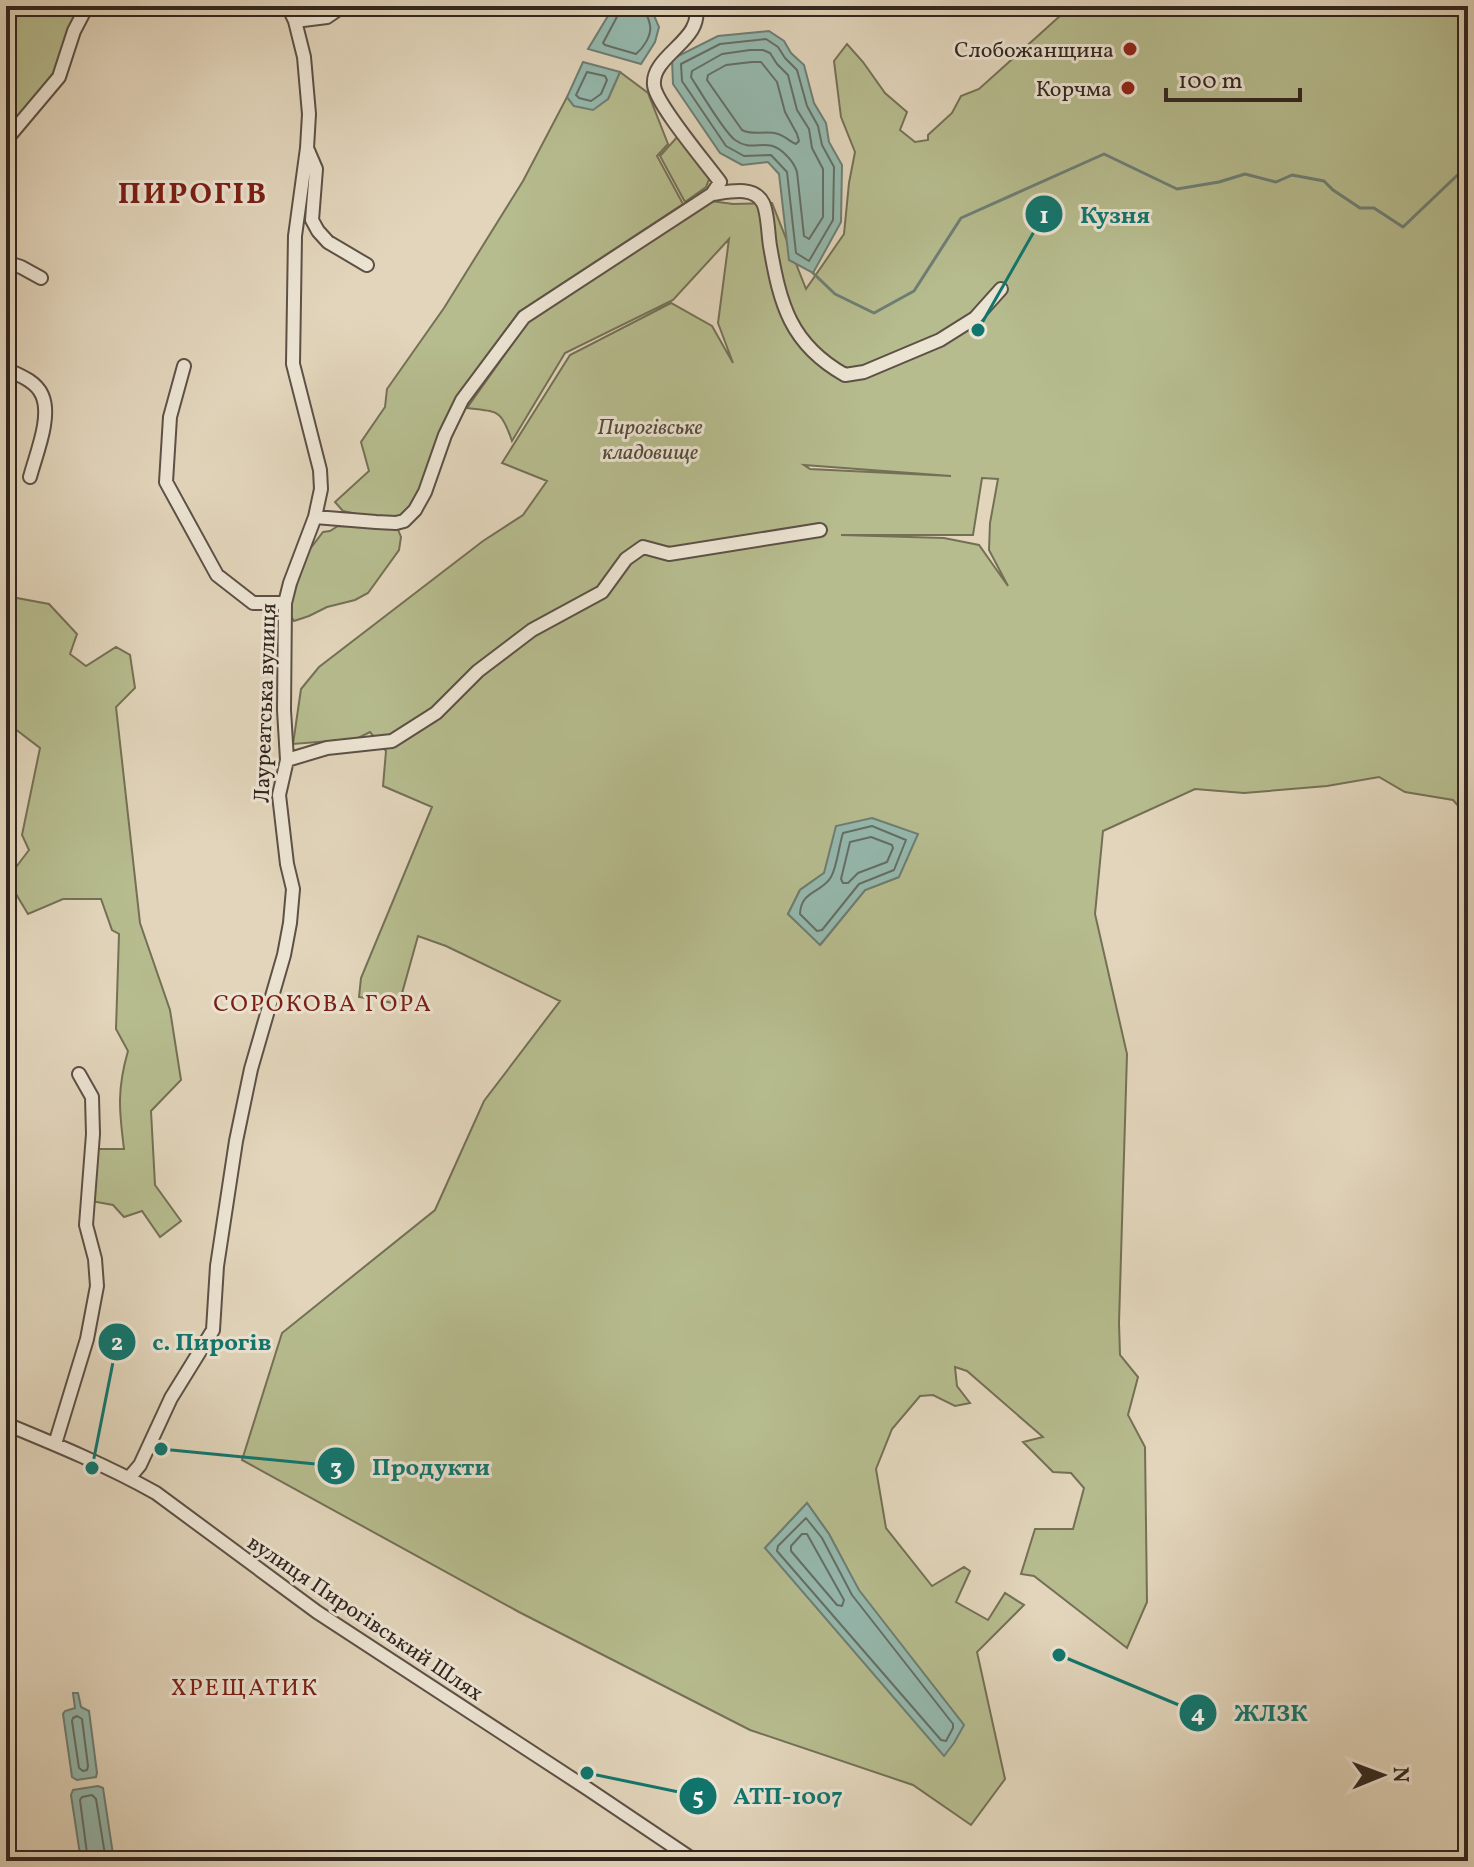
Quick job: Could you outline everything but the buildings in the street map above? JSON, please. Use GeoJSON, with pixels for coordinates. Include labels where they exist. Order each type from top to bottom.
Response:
{"type":"FeatureCollection","features":[{"type":"Feature","properties":{"kind":"street"},"geometry":{"type":"LineString","coordinates":[[6,140],[59,77],[74,31],[87,6]]}},
{"type":"Feature","properties":{"kind":"street","name":"Лауреатська вулиця"},"geometry":{"type":"LineString","coordinates":[[129,1478],[140,1465],[171,1398],[213,1330],[217,1266],[236,1141],[251,1069],[284,955],[290,923],[293,889],[279,795],[287,760],[285,603],[315,517],[321,489],[320,470],[293,364],[295,236],[309,114],[304,57],[288,6]]}},
{"type":"Feature","properties":{"kind":"street"},"geometry":{"type":"LineString","coordinates":[[295,21],[327,17],[343,6]]}},
{"type":"Feature","properties":{"kind":"street"},"geometry":{"type":"LineString","coordinates":[[695,6],[697,12],[690,34],[667,57],[654,77],[654,89],[672,119],[720,182],[732,191]]}},
{"type":"Feature","properties":{"kind":"street"},"geometry":{"type":"LineString","coordinates":[[307,148],[316,169],[312,220],[328,242],[367,265]]}},
{"type":"Feature","properties":{"kind":"street"},"geometry":{"type":"LineString","coordinates":[[315,517],[404,521],[415,510],[425,492],[445,435],[462,400],[524,317],[712,194],[720,182]]}},
{"type":"Feature","properties":{"kind":"street"},"geometry":{"type":"LineString","coordinates":[[712,194],[746,190],[763,202],[784,310],[818,358],[845,375],[864,372],[940,340],[975,318],[1001,289]]}},
{"type":"Feature","properties":{"kind":"street"},"geometry":{"type":"LineString","coordinates":[[6,262],[41,278]]}},
{"type":"Feature","properties":{"kind":"street"},"geometry":{"type":"LineString","coordinates":[[184,366],[170,417],[166,482],[217,575],[253,603],[285,603]]}},
{"type":"Feature","properties":{"kind":"street"},"geometry":{"type":"LineString","coordinates":[[6,369],[27,379],[42,393],[47,414],[30,477]]}},
{"type":"Feature","properties":{"kind":"street"},"geometry":{"type":"LineString","coordinates":[[287,760],[327,748],[392,741],[436,713],[478,671],[532,630],[602,592],[626,559],[643,547],[669,554],[820,530]]}},
{"type":"Feature","properties":{"kind":"street"},"geometry":{"type":"LineString","coordinates":[[55,1444],[87,1339],[97,1286],[95,1259],[86,1225],[93,1134],[92,1097],[79,1074]]}},
{"type":"Feature","properties":{"kind":"street","name":"вулиця Пирогівський Шлях"},"geometry":{"type":"LineString","coordinates":[[6,1424],[156,1493],[317,1612],[695,1861]]}},
{"type":"Feature","properties":{"kind":"green space"},"geometry":{"type":"Polygon","coordinates":[[[6,6],[87,6],[59,77],[6,140],[6,6]]]}},
{"type":"Feature","properties":{"kind":"green space","name":"Пирогівське кладовище"},"geometry":{"type":"Polygon","coordinates":[[[1071,6],[1468,6],[1468,817],[1453,800],[1405,792],[1379,777],[1327,786],[1244,793],[1195,789],[1103,831],[1095,914],[1127,1054],[1120,1355],[1138,1377],[1128,1415],[1145,1447],[1147,1602],[1127,1648],[1034,1576],[1021,1574],[1035,1529],[1073,1529],[1084,1488],[1071,1473],[1053,1472],[1023,1442],[1043,1437],[967,1371],[955,1367],[957,1386],[970,1403],[955,1406],[933,1395],[920,1396],[892,1429],[876,1469],[886,1528],[932,1586],[964,1567],[970,1571],[956,1602],[988,1620],[1005,1593],[1024,1605],[977,1652],[1005,1779],[971,1825],[913,1785],[750,1730],[519,1612],[242,1460],[282,1333],[435,1210],[484,1101],[560,1001],[446,946],[418,936],[399,1004],[359,997],[361,978],[432,807],[383,786],[386,751],[370,732],[356,739],[293,744],[301,689],[319,667],[483,541],[523,515],[547,481],[502,463],[570,355],[671,303],[712,326],[733,363],[718,323],[729,239],[673,300],[565,353],[512,441],[505,423],[497,414],[467,408],[528,322],[711,201],[772,203],[806,289],[844,234],[855,152],[841,117],[834,61],[847,44],[885,93],[907,112],[900,130],[915,142],[928,140],[928,135],[952,113],[961,96],[979,89],[1071,6]],[[804,465],[810,469],[951,476],[804,465]],[[982,478],[973,535],[841,535],[944,538],[979,545],[1008,586],[989,550],[990,523],[998,479],[982,478]],[[824,873],[800,890],[788,914],[821,944],[865,890],[899,877],[824,873]],[[807,1503],[765,1548],[964,1725],[858,1590],[829,1534],[807,1503]]]}},
{"type":"Feature","properties":{"kind":"green space"},"geometry":{"type":"Polygon","coordinates":[[[620,72],[648,93],[668,144],[657,156],[683,204],[519,312],[467,384],[417,500],[404,514],[396,518],[343,511],[335,502],[369,471],[361,442],[385,407],[387,389],[444,308],[523,181],[567,97],[574,106],[608,99],[620,72]]]}},
{"type":"Feature","properties":{"kind":"green space"},"geometry":{"type":"Polygon","coordinates":[[[679,135],[710,177],[706,187],[685,202],[660,156],[679,135]]]}},
{"type":"Feature","properties":{"kind":"green space"},"geometry":{"type":"Polygon","coordinates":[[[338,526],[397,527],[401,537],[399,550],[368,593],[294,621],[288,611],[307,553],[323,532],[338,526]]]}},
{"type":"Feature","properties":{"kind":"green space"},"geometry":{"type":"Polygon","coordinates":[[[6,596],[49,604],[77,634],[70,654],[86,666],[116,647],[130,655],[135,688],[116,707],[140,923],[170,1010],[181,1080],[151,1111],[155,1185],[181,1221],[160,1237],[142,1211],[124,1217],[113,1205],[91,1201],[95,1149],[124,1149],[120,1100],[128,1051],[116,1029],[119,934],[112,930],[101,899],[63,899],[28,914],[7,879],[29,850],[22,835],[40,748],[6,722],[6,596]]]}},
{"type":"Feature","properties":{"kind":"water"},"geometry":{"type":"Polygon","coordinates":[[[614,6],[650,6],[659,27],[655,42],[641,64],[588,49],[614,6]]]}},
{"type":"Feature","properties":{"kind":"water"},"geometry":{"type":"Polygon","coordinates":[[[769,31],[784,41],[804,65],[814,103],[826,123],[829,142],[842,165],[841,222],[813,273],[789,260],[779,174],[768,162],[742,165],[720,153],[673,84],[672,59],[718,36],[769,31]]]}},
{"type":"Feature","properties":{"kind":"water"},"geometry":{"type":"Polygon","coordinates":[[[583,62],[620,72],[608,99],[593,110],[574,106],[567,97],[583,62]]]}},
{"type":"Feature","properties":{"kind":"water"},"geometry":{"type":"Polygon","coordinates":[[[872,818],[918,834],[899,877],[865,890],[820,945],[788,914],[800,890],[824,873],[836,826],[872,818]]]}},
{"type":"Feature","properties":{"kind":"water"},"geometry":{"type":"Polygon","coordinates":[[[807,1503],[829,1534],[859,1590],[964,1725],[944,1756],[765,1548],[807,1503]]]}},
{"type":"Feature","properties":{"kind":"water"},"geometry":{"type":"Polygon","coordinates":[[[73,1693],[78,1693],[81,1707],[89,1711],[97,1773],[96,1777],[77,1780],[72,1777],[63,1714],[75,1708],[73,1693]]]}},
{"type":"Feature","properties":{"kind":"water"},"geometry":{"type":"Polygon","coordinates":[[[103,1788],[114,1861],[81,1861],[71,1795],[73,1790],[103,1788]]]}},
{"type":"Feature","properties":{"kind":"waterway"},"geometry":{"type":"LineString","coordinates":[[813,273],[835,294],[874,313],[914,291],[961,218],[1104,154],[1177,189],[1245,174],[1276,182],[1292,175],[1324,181],[1360,208],[1374,208],[1403,227],[1468,165]]}},
{"type":"Feature","properties":{"kind":"place","name":"Слобожанщина"},"geometry":{"type":"Point","coordinates":[1130,49]}},
{"type":"Feature","properties":{"kind":"place","name":"Корчма"},"geometry":{"type":"Point","coordinates":[1128,88]}},
{"type":"Feature","properties":{"kind":"place","name":"Кузня"},"geometry":{"type":"Point","coordinates":[978,330]}},
{"type":"Feature","properties":{"kind":"place","name":"Продукти"},"geometry":{"type":"Point","coordinates":[161,1449]}},
{"type":"Feature","properties":{"kind":"place","name":"с. Пирогів"},"geometry":{"type":"Point","coordinates":[92,1468]}},
{"type":"Feature","properties":{"kind":"place","name":"ЖЛЗК"},"geometry":{"type":"Point","coordinates":[1059,1655]}},
{"type":"Feature","properties":{"kind":"place","name":"АТП-1007"},"geometry":{"type":"Point","coordinates":[587,1773]}},
{"type":"Feature","properties":{"kind":"district","name":"ПИРОГІВ"},"geometry":{"type":"Point","coordinates":[193,193]}},
{"type":"Feature","properties":{"kind":"district","name":"СОРОКОВА ГОРА"},"geometry":{"type":"Point","coordinates":[323,1003]}},
{"type":"Feature","properties":{"kind":"district","name":"ХРЕЩАТИК"},"geometry":{"type":"Point","coordinates":[245,1687]}}]}
